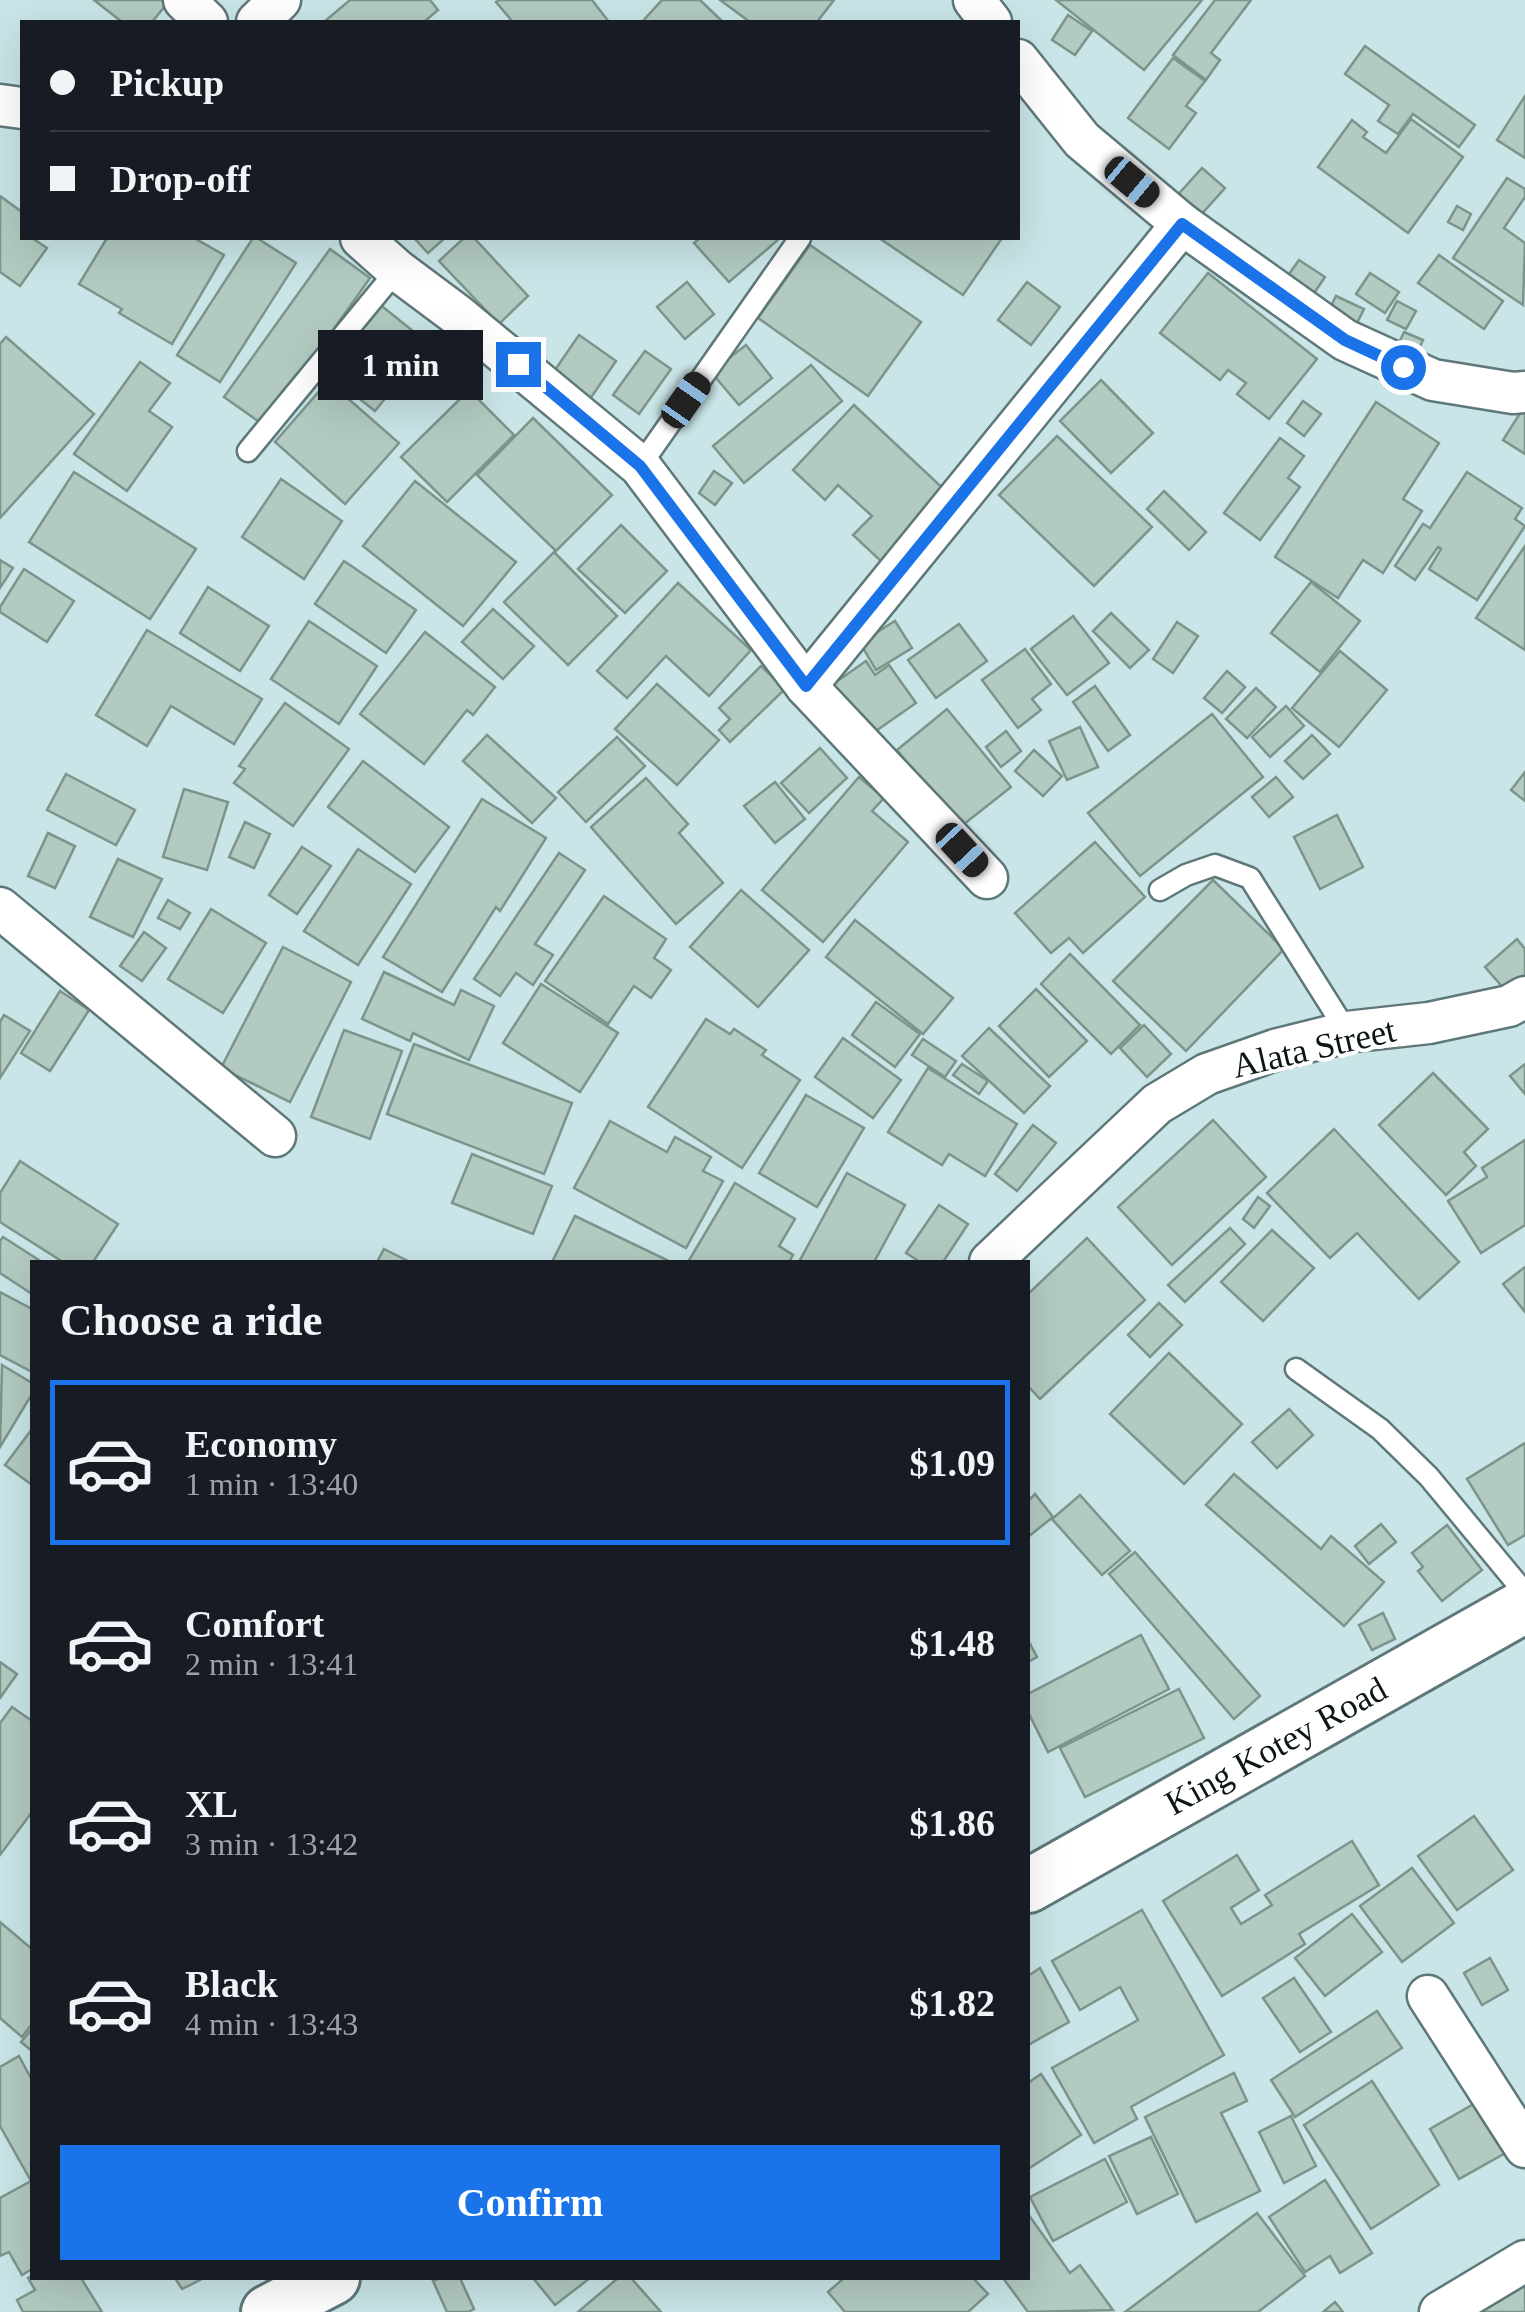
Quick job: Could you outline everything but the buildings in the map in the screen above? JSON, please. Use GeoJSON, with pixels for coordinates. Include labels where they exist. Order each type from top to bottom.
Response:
{"type":"FeatureCollection","features":[{"type":"Feature","properties":{"kind":"street"},"geometry":{"type":"LineString","coordinates":[[184,0],[205,20]]}},
{"type":"Feature","properties":{"kind":"street"},"geometry":{"type":"LineString","coordinates":[[259,20],[280,0]]}},
{"type":"Feature","properties":{"kind":"street"},"geometry":{"type":"LineString","coordinates":[[1020,62],[1082,140],[1182,224],[1345,340],[1432,380],[1525,392]]}},
{"type":"Feature","properties":{"kind":"street"},"geometry":{"type":"LineString","coordinates":[[806,686],[1182,224]]}},
{"type":"Feature","properties":{"kind":"street"},"geometry":{"type":"LineString","coordinates":[[363,240],[640,466],[806,686],[987,878]]}},
{"type":"Feature","properties":{"kind":"street"},"geometry":{"type":"LineString","coordinates":[[0,908],[275,1136]]}},
{"type":"Feature","properties":{"kind":"street","name":"Alata Street"},"geometry":{"type":"LineString","coordinates":[[992,1260],[1157,1104],[1207,1074],[1275,1050],[1347,1032],[1429,1023],[1509,1006],[1525,997]]}},
{"type":"Feature","properties":{"kind":"street","name":"King Kotey Road"},"geometry":{"type":"LineString","coordinates":[[1030,1885],[1525,1606]]}},
{"type":"Feature","properties":{"kind":"street"},"geometry":{"type":"LineString","coordinates":[[1428,1996],[1525,2146]]}},
{"type":"Feature","properties":{"kind":"street"},"geometry":{"type":"LineString","coordinates":[[1440,2312],[1525,2261]]}},
{"type":"Feature","properties":{"kind":"street"},"geometry":{"type":"LineString","coordinates":[[274,2311],[328,2280]]}},
{"type":"Feature","properties":{"kind":"lane"},"geometry":{"type":"LineString","coordinates":[[640,466],[799,240]]}},
{"type":"Feature","properties":{"kind":"lane"},"geometry":{"type":"LineString","coordinates":[[248,451],[397,270]]}},
{"type":"Feature","properties":{"kind":"lane"},"geometry":{"type":"LineString","coordinates":[[1160,890],[1186,874],[1215,865],[1250,878],[1347,1032]]}},
{"type":"Feature","properties":{"kind":"lane"},"geometry":{"type":"LineString","coordinates":[[1296,1369],[1380,1429],[1429,1476],[1525,1594]]}},
{"type":"Feature","properties":{"kind":"route"},"geometry":{"type":"LineString","coordinates":[[518,364],[640,466],[806,686],[1182,224],[1345,340],[1403,367]]}}]}
